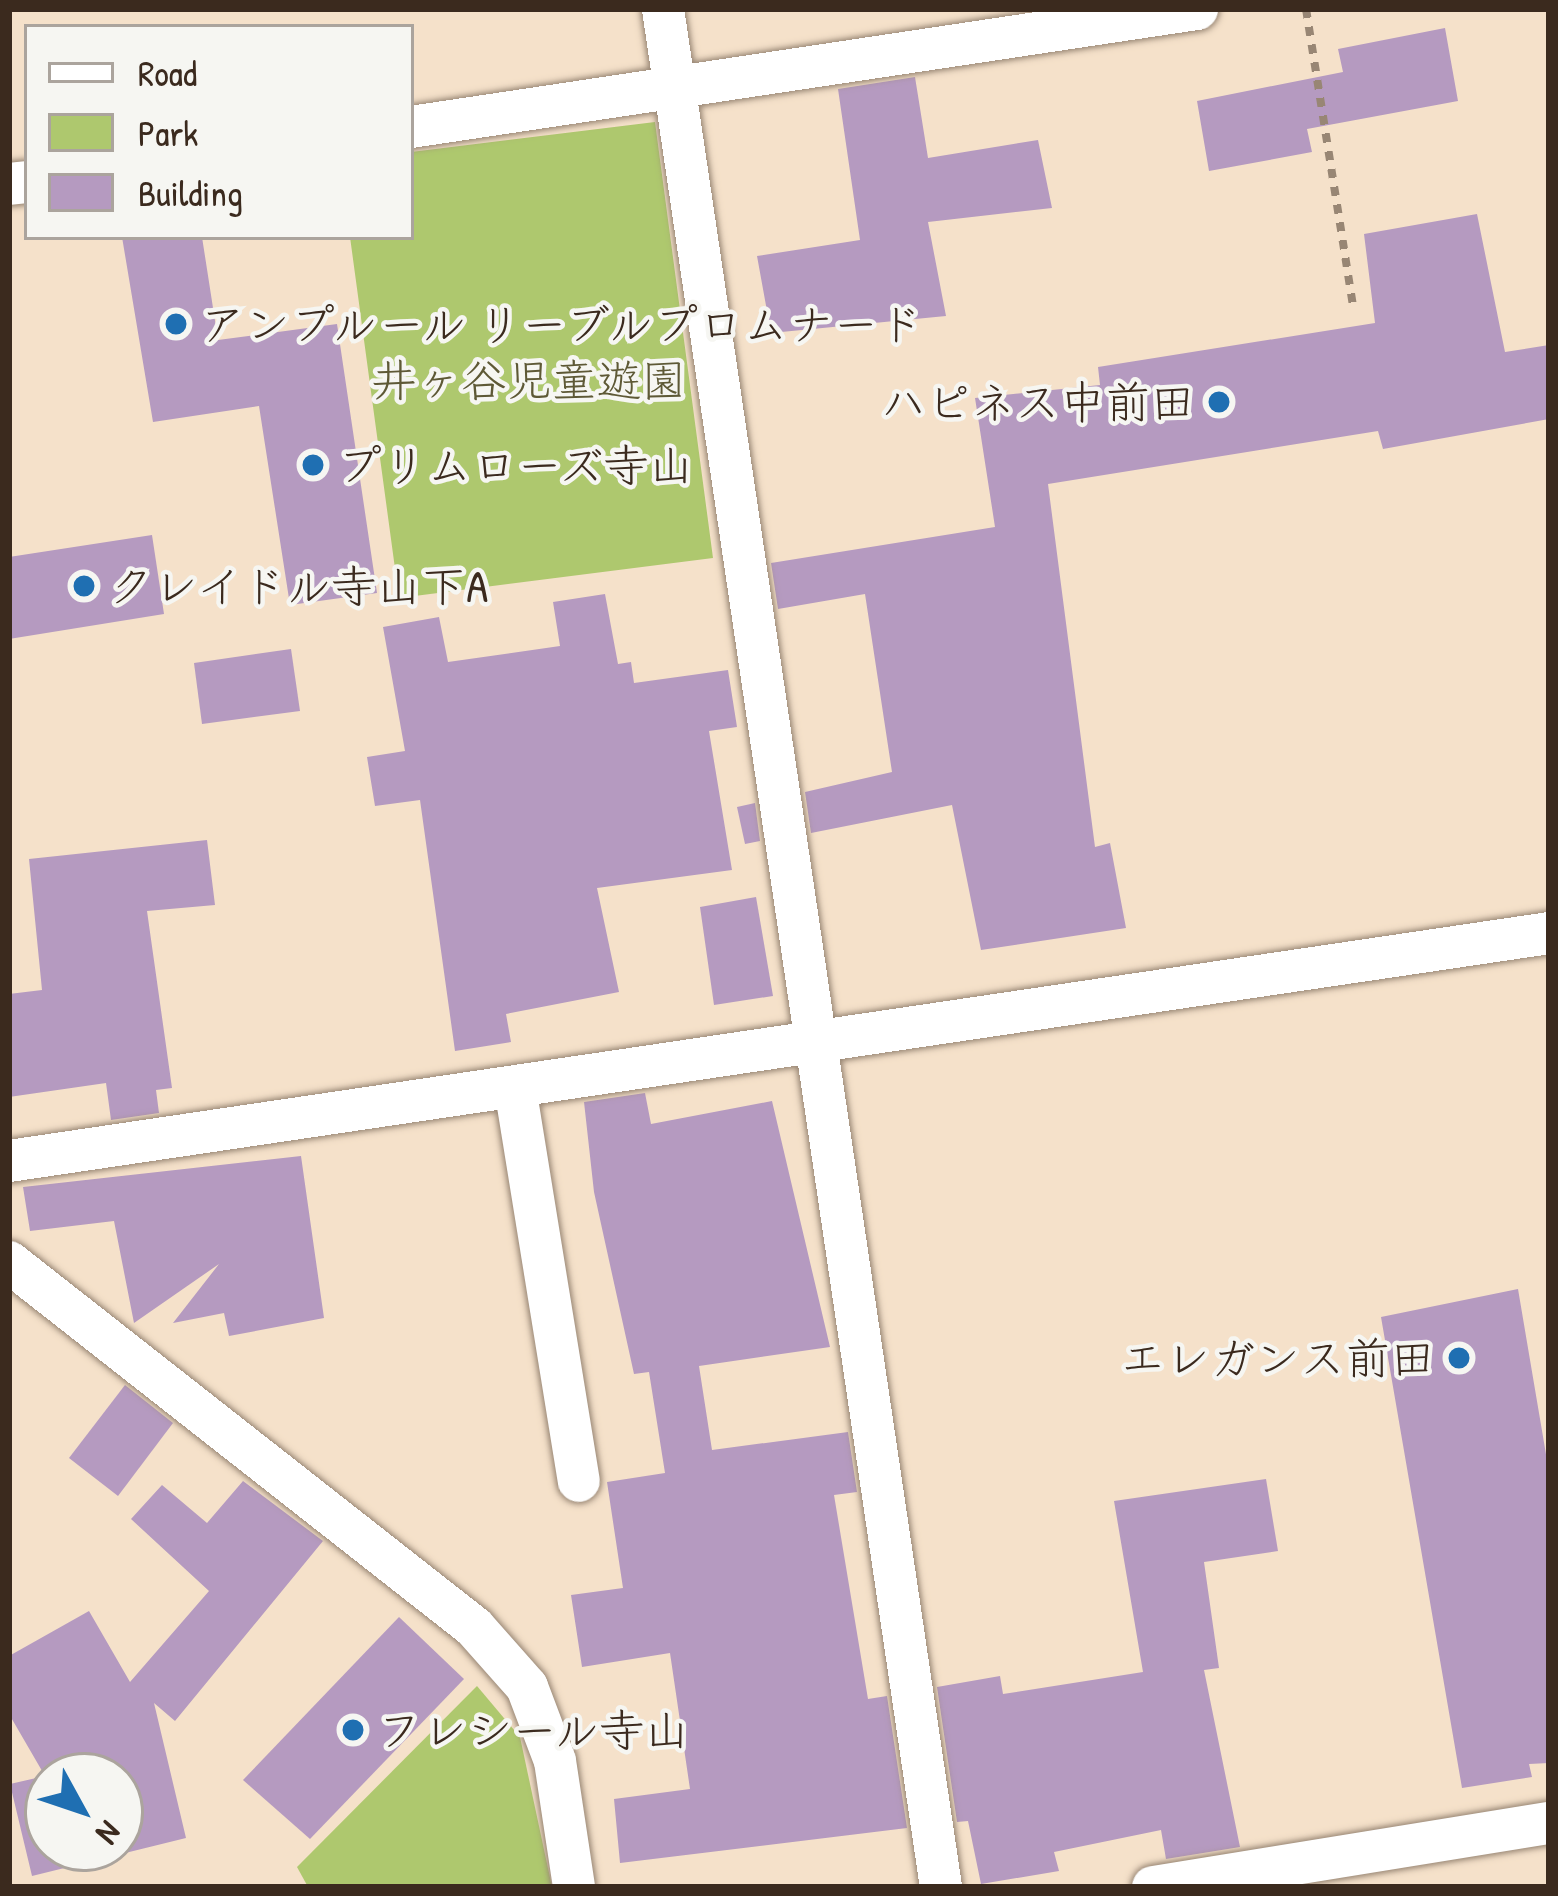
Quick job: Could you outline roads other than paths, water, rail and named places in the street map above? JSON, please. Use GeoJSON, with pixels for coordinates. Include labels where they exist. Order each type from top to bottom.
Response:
{"type":"FeatureCollection","features":[{"type":"Feature","properties":{"kind":"street"},"geometry":{"type":"LineString","coordinates":[[663,9],[940,1887]]}},
{"type":"Feature","properties":{"kind":"street"},"geometry":{"type":"LineString","coordinates":[[414,128],[1137,14],[1197,9]]}},
{"type":"Feature","properties":{"kind":"street"},"geometry":{"type":"LineString","coordinates":[[9,1161],[1549,933]]}},
{"type":"Feature","properties":{"kind":"street"},"geometry":{"type":"LineString","coordinates":[[515,1088],[579,1481]]}},
{"type":"Feature","properties":{"kind":"street"},"geometry":{"type":"LineString","coordinates":[[9,1262],[474,1627],[534,1705],[574,1887]]}},
{"type":"Feature","properties":{"kind":"street"},"geometry":{"type":"LineString","coordinates":[[1153,1887],[1549,1822]]}},
{"type":"Feature","properties":{"kind":"place","name":"アンプルール リーブルプロムナード"},"geometry":{"type":"Point","coordinates":[176,324]}},
{"type":"Feature","properties":{"kind":"place","name":"ハピネス中前田"},"geometry":{"type":"Point","coordinates":[1219,402]}},
{"type":"Feature","properties":{"kind":"place","name":"プリムローズ寺山"},"geometry":{"type":"Point","coordinates":[313,465]}},
{"type":"Feature","properties":{"kind":"place","name":"クレイドル寺山下A"},"geometry":{"type":"Point","coordinates":[84,586]}},
{"type":"Feature","properties":{"kind":"place","name":"エレガンス前田"},"geometry":{"type":"Point","coordinates":[1459,1358]}},
{"type":"Feature","properties":{"kind":"place","name":"フレシール寺山"},"geometry":{"type":"Point","coordinates":[353,1730]}},
{"type":"Feature","properties":{"kind":"park label","name":"井ヶ谷児童遊園"},"geometry":{"type":"Point","coordinates":[529,380]}}]}
